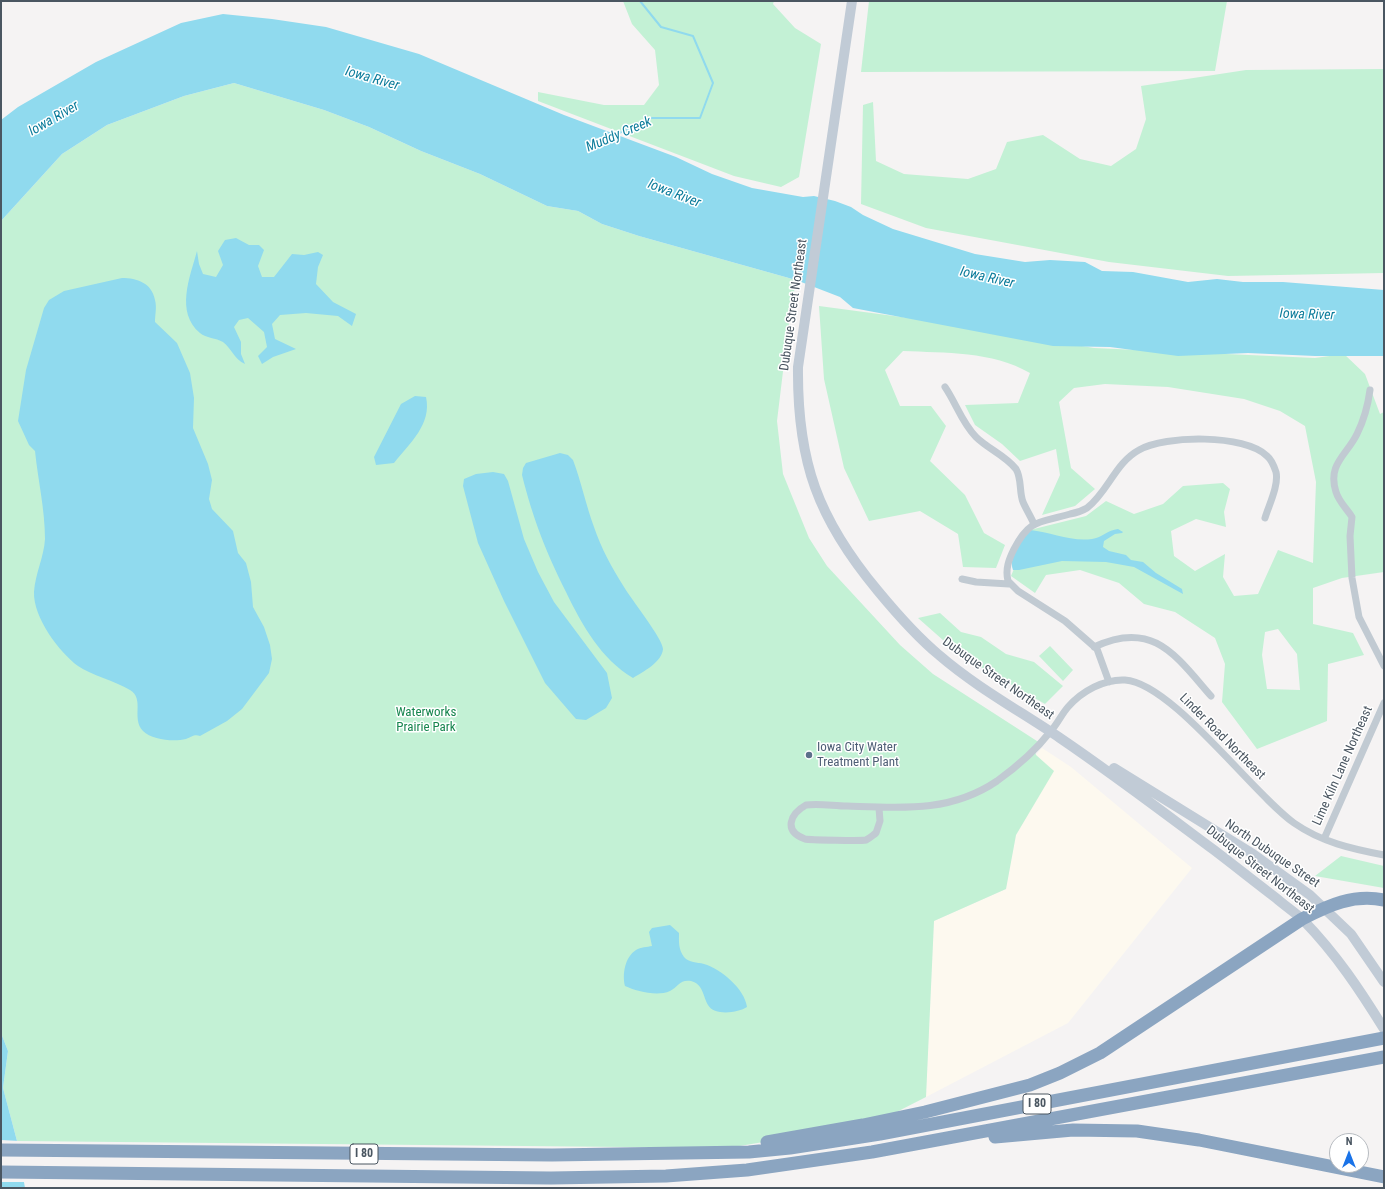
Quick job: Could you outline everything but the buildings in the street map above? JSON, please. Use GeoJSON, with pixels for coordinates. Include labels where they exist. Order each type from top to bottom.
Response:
{"type":"FeatureCollection","features":[{"type":"Feature","properties":{"kind":"highway"},"geometry":{"type":"LineString","coordinates":[[688,1153],[728,1148],[863,1125],[925,1112],[1030,1085],[1060,1073],[1100,1053],[1302,920],[1325,908],[1353,898],[1384,900]]}},
{"type":"Feature","properties":{"kind":"highway","name":"I 80"},"geometry":{"type":"LineString","coordinates":[[1,1150],[552,1155],[749,1152],[790,1148],[880,1134],[1384,1038]]}},
{"type":"Feature","properties":{"kind":"highway","name":"I 80"},"geometry":{"type":"LineString","coordinates":[[1,1172],[616,1178],[747,1170],[872,1152],[1384,1057]]}},
{"type":"Feature","properties":{"kind":"highway"},"geometry":{"type":"LineString","coordinates":[[872,1152],[1049,1131],[1113,1130],[1178,1137],[1384,1177]]}},
{"type":"Feature","properties":{"kind":"main road","name":"Dubuque Street Northeast"},"geometry":{"type":"LineString","coordinates":[[852,1],[798,367],[799,425],[813,482],[838,537],[854,561],[899,616],[933,650],[1004,702],[1055,735],[1142,796],[1245,873],[1302,920],[1336,957],[1384,1029]]}},
{"type":"Feature","properties":{"kind":"main road","name":"North Dubuque Street"},"geometry":{"type":"LineString","coordinates":[[1055,735],[1111,766],[1253,854],[1299,886],[1325,908],[1364,950],[1384,982]]}},
{"type":"Feature","properties":{"kind":"street"},"geometry":{"type":"LineString","coordinates":[[945,387],[956,403],[968,428],[977,438],[1002,456],[1016,470],[1019,476],[1023,502],[1034,524]]}},
{"type":"Feature","properties":{"kind":"street"},"geometry":{"type":"LineString","coordinates":[[1370,390],[1368,405],[1360,427],[1352,442],[1336,464],[1335,485],[1340,501],[1352,517],[1350,546],[1352,578],[1359,617],[1384,666]]}},
{"type":"Feature","properties":{"kind":"street"},"geometry":{"type":"LineString","coordinates":[[1009,584],[1007,570],[1012,554],[1023,534],[1034,524],[1085,509],[1092,504],[1120,466],[1131,454],[1150,444],[1166,441],[1207,438],[1259,450],[1271,460],[1277,476],[1265,518]]}},
{"type":"Feature","properties":{"kind":"street"},"geometry":{"type":"LineString","coordinates":[[962,579],[976,582],[1009,584],[1065,621],[1100,653],[1109,682]]}},
{"type":"Feature","properties":{"kind":"street"},"geometry":{"type":"LineString","coordinates":[[1094,647],[1117,638],[1138,638],[1154,642],[1172,652],[1210,696]]}},
{"type":"Feature","properties":{"kind":"street","name":"Linder Road Northeast"},"geometry":{"type":"LineString","coordinates":[[879,808],[880,821],[876,833],[865,840],[806,839],[797,835],[792,826],[792,818],[798,810],[806,805],[918,808],[950,802],[974,793],[996,781],[1055,735],[1067,708],[1079,696],[1092,688],[1109,682],[1131,681],[1155,691],[1194,726],[1287,818],[1306,831],[1342,846],[1384,854]]}},
{"type":"Feature","properties":{"kind":"street","name":"Lime Kiln Lane Northeast"},"geometry":{"type":"LineString","coordinates":[[1324,839],[1384,703]]}},
{"type":"Feature","properties":{"kind":"shaded area"},"geometry":{"type":"Polygon","coordinates":[[[1042,748],[1071,767],[1192,868],[1068,1023],[926,1097],[934,921],[1006,889],[1016,835],[1053,771],[1036,755],[1042,748]]]}},
{"type":"Feature","properties":{"kind":"green space"},"geometry":{"type":"Polygon","coordinates":[[[623,1],[774,1],[773,4],[795,28],[821,44],[799,177],[781,187],[734,176],[538,101],[538,92],[604,105],[644,105],[659,85],[655,50],[632,24],[623,1]]]}},
{"type":"Feature","properties":{"kind":"green space"},"geometry":{"type":"Polygon","coordinates":[[[869,1],[1227,1],[1215,71],[861,72],[869,1]]]}},
{"type":"Feature","properties":{"kind":"green space"},"geometry":{"type":"Polygon","coordinates":[[[1384,69],[1384,273],[1228,276],[1109,262],[926,228],[861,204],[863,105],[873,102],[876,161],[904,174],[968,179],[996,169],[1007,142],[1043,135],[1080,159],[1111,166],[1136,149],[1146,119],[1141,86],[1246,70],[1384,69]]]}},
{"type":"Feature","properties":{"kind":"green space","name":"Waterworks Prairie Park"},"geometry":{"type":"Polygon","coordinates":[[[234,83],[324,110],[369,127],[421,151],[480,174],[547,206],[578,211],[602,224],[639,236],[796,280],[788,330],[777,421],[783,474],[809,538],[827,566],[900,645],[933,674],[1040,743],[1034,748],[1036,755],[1054,771],[1016,835],[1006,889],[934,921],[926,1097],[875,1123],[728,1148],[17,1141],[3,1088],[8,1051],[1,1033],[1,221],[62,154],[107,125],[184,96],[234,83]]]}},
{"type":"Feature","properties":{"kind":"green space"},"geometry":{"type":"Polygon","coordinates":[[[819,306],[939,322],[1094,348],[1315,358],[1344,354],[1365,374],[1380,414],[1384,412],[1384,572],[1342,578],[1313,588],[1313,624],[1353,633],[1364,655],[1328,664],[1327,721],[1257,749],[1222,702],[1225,664],[1215,638],[1175,612],[1144,604],[1119,583],[1080,570],[1046,575],[1035,593],[1011,576],[1030,530],[1086,516],[1106,501],[1134,514],[1163,504],[1183,486],[1223,483],[1230,489],[1224,512],[1226,527],[1196,519],[1171,531],[1174,556],[1195,571],[1225,554],[1223,577],[1234,596],[1258,594],[1278,550],[1313,563],[1316,482],[1305,426],[1280,411],[1244,399],[1168,387],[1105,384],[1074,388],[1059,402],[1071,468],[1095,489],[1075,506],[1042,515],[1060,475],[1056,449],[1020,461],[1002,444],[975,425],[965,405],[1018,403],[1030,373],[1000,361],[968,354],[903,351],[885,370],[900,406],[931,406],[946,426],[930,461],[965,495],[984,533],[1005,545],[996,568],[963,567],[958,534],[920,511],[869,521],[844,468],[824,379],[819,306]],[[1278,629],[1265,632],[1262,655],[1267,689],[1300,690],[1297,654],[1278,629]]]}},
{"type":"Feature","properties":{"kind":"green space"},"geometry":{"type":"Polygon","coordinates":[[[940,613],[961,632],[981,637],[1006,654],[1034,662],[1063,686],[1045,704],[961,656],[918,618],[940,613]]]}},
{"type":"Feature","properties":{"kind":"green space"},"geometry":{"type":"Polygon","coordinates":[[[1050,646],[1073,670],[1063,681],[1039,656],[1050,646]]]}},
{"type":"Feature","properties":{"kind":"green space"},"geometry":{"type":"Polygon","coordinates":[[[1341,856],[1384,866],[1384,888],[1315,876],[1341,856]]]}},
{"type":"Feature","properties":{"kind":"water","name":"Iowa River"},"geometry":{"type":"Polygon","coordinates":[[[223,14],[326,27],[419,54],[564,115],[676,157],[712,174],[752,188],[803,197],[814,196],[835,201],[851,207],[863,215],[893,229],[975,254],[1025,262],[1050,260],[1085,262],[1102,271],[1133,272],[1188,282],[1217,279],[1243,282],[1283,282],[1384,290],[1384,356],[1315,356],[1248,353],[1178,356],[1110,347],[1053,346],[853,308],[840,297],[796,280],[639,236],[602,224],[578,211],[547,206],[480,174],[421,151],[369,127],[324,110],[234,83],[184,96],[107,125],[62,154],[1,221],[1,120],[18,107],[96,62],[181,23],[223,14]]]}},
{"type":"Feature","properties":{"kind":"water"},"geometry":{"type":"Polygon","coordinates":[[[236,238],[249,245],[259,245],[264,250],[258,266],[262,277],[274,277],[292,254],[304,255],[318,252],[323,255],[318,267],[316,284],[333,302],[356,314],[352,326],[338,316],[306,313],[280,315],[272,324],[275,339],[296,349],[273,357],[262,364],[258,356],[267,347],[264,332],[248,318],[239,320],[234,327],[241,342],[241,354],[245,364],[236,357],[223,342],[200,333],[192,325],[186,305],[188,283],[197,251],[199,264],[203,274],[216,277],[223,265],[218,251],[225,240],[236,238]]]}},
{"type":"Feature","properties":{"kind":"water"},"geometry":{"type":"Polygon","coordinates":[[[122,278],[138,280],[151,289],[156,303],[155,322],[177,343],[190,373],[194,398],[193,428],[208,464],[212,480],[209,499],[212,509],[233,531],[238,553],[246,563],[251,582],[253,607],[264,627],[270,645],[272,659],[269,673],[242,709],[227,721],[200,736],[198,735],[181,740],[157,738],[143,731],[138,720],[138,704],[137,698],[134,694],[124,687],[83,669],[71,660],[48,633],[42,623],[35,602],[34,592],[43,552],[45,528],[35,451],[29,445],[18,421],[26,370],[44,308],[49,300],[64,291],[122,278]]]}},
{"type":"Feature","properties":{"kind":"water"},"geometry":{"type":"Polygon","coordinates":[[[415,396],[426,397],[427,407],[426,416],[418,433],[394,463],[376,465],[374,457],[401,404],[415,396]]]}},
{"type":"Feature","properties":{"kind":"water"},"geometry":{"type":"Polygon","coordinates":[[[560,453],[568,455],[573,460],[591,519],[603,550],[624,587],[653,628],[662,644],[662,654],[656,662],[633,678],[611,661],[586,629],[552,563],[531,506],[522,475],[523,468],[526,463],[560,453]]]}},
{"type":"Feature","properties":{"kind":"water"},"geometry":{"type":"Polygon","coordinates":[[[493,472],[504,474],[508,481],[524,539],[538,572],[554,602],[607,673],[612,698],[606,708],[586,720],[576,719],[545,683],[504,601],[478,543],[463,486],[464,479],[476,474],[493,472]]]}},
{"type":"Feature","properties":{"kind":"water"},"geometry":{"type":"Polygon","coordinates":[[[1118,529],[1123,532],[1115,534],[1104,541],[1103,547],[1109,551],[1126,555],[1131,560],[1143,562],[1156,573],[1182,589],[1183,594],[1134,567],[1106,562],[1062,561],[1013,570],[1012,559],[1014,554],[1030,530],[1084,540],[1092,539],[1118,529]]]}},
{"type":"Feature","properties":{"kind":"water"},"geometry":{"type":"Polygon","coordinates":[[[670,925],[679,933],[680,948],[684,957],[691,961],[704,964],[718,970],[725,975],[742,993],[747,1007],[732,1012],[715,1011],[708,1005],[698,985],[691,981],[684,981],[665,993],[635,990],[625,986],[624,971],[629,957],[638,949],[652,946],[649,932],[652,928],[670,925]]]}},
{"type":"Feature","properties":{"kind":"water"},"geometry":{"type":"Polygon","coordinates":[[[1,1033],[8,1051],[3,1088],[17,1141],[25,1188],[1,1188],[1,1033]]]}},
{"type":"Feature","properties":{"kind":"pier"},"geometry":{"type":"Polygon","coordinates":[[[1,1140],[19,1141],[26,1182],[1,1182],[1,1140]]]}},
{"type":"Feature","properties":{"kind":"waterway","name":"Muddy Creek"},"geometry":{"type":"LineString","coordinates":[[615,135],[650,118],[700,118],[713,83],[693,36],[661,27],[640,1]]}},
{"type":"Feature","properties":{"kind":"place","name":"Iowa City Water Treatment Plant"},"geometry":{"type":"Point","coordinates":[809,755]}}]}
